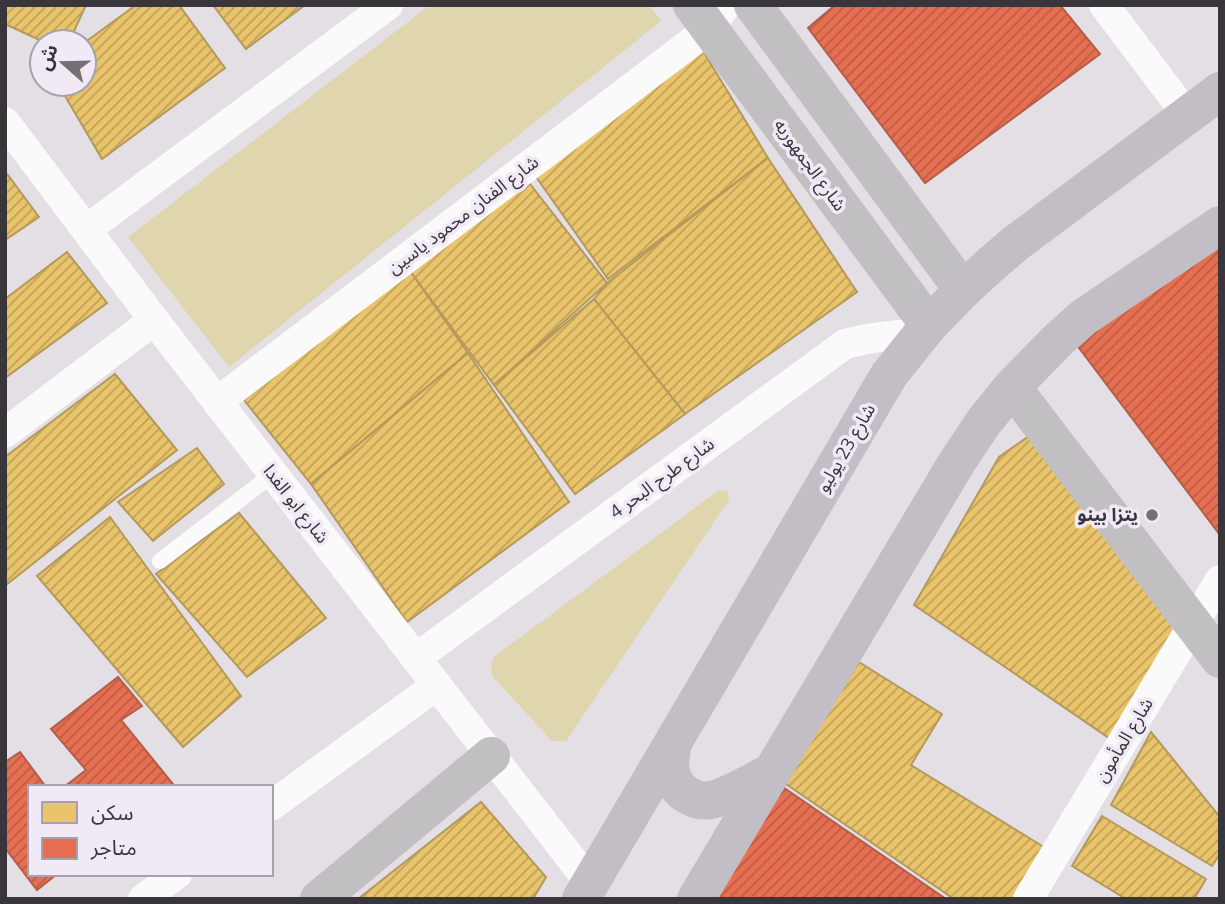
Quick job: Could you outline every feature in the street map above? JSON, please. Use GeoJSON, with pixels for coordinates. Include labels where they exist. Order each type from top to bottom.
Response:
{"type":"FeatureCollection","features":[{"type":"Feature","properties":{"kind":"main road"},"geometry":{"type":"LineString","coordinates":[[753,5],[962,290]]}},
{"type":"Feature","properties":{"kind":"main road","name":"شارع الجمهوريه"},"geometry":{"type":"LineString","coordinates":[[709,13],[925,330]]}},
{"type":"Feature","properties":{"kind":"main road","name":"شارع 23 يوليو"},"geometry":{"type":"LineString","coordinates":[[586,891],[889,375],[962,290],[1016,243],[1220,90]]}},
{"type":"Feature","properties":{"kind":"main road"},"geometry":{"type":"LineString","coordinates":[[696,899],[983,424],[1042,354],[1084,317],[1220,225]]}},
{"type":"Feature","properties":{"kind":"main road"},"geometry":{"type":"LineString","coordinates":[[1012,387],[1220,659]]}},
{"type":"Feature","properties":{"kind":"main road"},"geometry":{"type":"LineString","coordinates":[[673,744],[671,772],[676,785],[686,795],[699,800],[713,800],[772,772]]}},
{"type":"Feature","properties":{"kind":"main road"},"geometry":{"type":"LineString","coordinates":[[319,899],[491,756]]}},
{"type":"Feature","properties":{"kind":"street"},"geometry":{"type":"LineString","coordinates":[[86,230],[388,5]]}},
{"type":"Feature","properties":{"kind":"street"},"geometry":{"type":"LineString","coordinates":[[1104,5],[1186,115]]}},
{"type":"Feature","properties":{"kind":"street","name":"شارع الفنان محمود ياسين"},"geometry":{"type":"LineString","coordinates":[[217,402],[709,13]]}},
{"type":"Feature","properties":{"kind":"street","name":"شارع ابو الفدا"},"geometry":{"type":"LineString","coordinates":[[5,122],[154,320],[491,756],[586,891]]}},
{"type":"Feature","properties":{"kind":"street"},"geometry":{"type":"LineString","coordinates":[[5,433],[154,320]]}},
{"type":"Feature","properties":{"kind":"street","name":"شارع طرح البحر 4"},"geometry":{"type":"LineString","coordinates":[[416,658],[845,345],[870,337],[925,330]]}},
{"type":"Feature","properties":{"kind":"street","name":"شارع المأمون"},"geometry":{"type":"LineString","coordinates":[[1028,899],[1220,580]]}},
{"type":"Feature","properties":{"kind":"street"},"geometry":{"type":"LineString","coordinates":[[273,805],[437,685]]}},
{"type":"Feature","properties":{"kind":"street"},"geometry":{"type":"LineString","coordinates":[[143,899],[174,876]]}},
{"type":"Feature","properties":{"kind":"lane"},"geometry":{"type":"LineString","coordinates":[[160,561],[273,474]]}},
{"type":"Feature","properties":{"kind":"shaded area"},"geometry":{"type":"Polygon","coordinates":[[[430,5],[649,5],[661,21],[229,367],[128,237],[430,5]]]}},
{"type":"Feature","properties":{"kind":"shaded area"},"geometry":{"type":"Polygon","coordinates":[[[719,490],[728,491],[729,500],[566,741],[552,741],[492,676],[494,657],[719,490]]]}},
{"type":"Feature","properties":{"kind":"building: سكن"},"geometry":{"type":"Polygon","coordinates":[[[5,5],[86,5],[75,28],[28,28],[28,35],[5,24],[5,5]]]}},
{"type":"Feature","properties":{"kind":"building: سكن"},"geometry":{"type":"Polygon","coordinates":[[[136,5],[179,5],[225,68],[102,159],[66,98],[98,98],[98,33],[136,5]]]}},
{"type":"Feature","properties":{"kind":"building: سكن"},"geometry":{"type":"Polygon","coordinates":[[[213,5],[305,5],[246,49],[213,5]]]}},
{"type":"Feature","properties":{"kind":"building: سكن"},"geometry":{"type":"Polygon","coordinates":[[[700,46],[768,158],[608,279],[534,174],[700,46]]]}},
{"type":"Feature","properties":{"kind":"building: سكن"},"geometry":{"type":"Polygon","coordinates":[[[768,158],[857,292],[685,414],[594,299],[607,283],[768,158]]]}},
{"type":"Feature","properties":{"kind":"building: سكن"},"geometry":{"type":"Polygon","coordinates":[[[5,171],[39,217],[5,240],[5,171]]]}},
{"type":"Feature","properties":{"kind":"building: سكن"},"geometry":{"type":"Polygon","coordinates":[[[527,180],[607,283],[494,385],[410,271],[527,180]]]}},
{"type":"Feature","properties":{"kind":"building: سكن"},"geometry":{"type":"Polygon","coordinates":[[[67,252],[107,303],[5,378],[5,299],[67,252]]]}},
{"type":"Feature","properties":{"kind":"building: سكن"},"geometry":{"type":"Polygon","coordinates":[[[410,271],[468,353],[311,484],[244,400],[410,271]]]}},
{"type":"Feature","properties":{"kind":"building: سكن"},"geometry":{"type":"Polygon","coordinates":[[[594,299],[685,414],[575,494],[494,385],[594,299]]]}},
{"type":"Feature","properties":{"kind":"building: سكن"},"geometry":{"type":"Polygon","coordinates":[[[468,353],[569,502],[407,622],[311,484],[468,353]]]}},
{"type":"Feature","properties":{"kind":"building: سكن"},"geometry":{"type":"Polygon","coordinates":[[[115,374],[177,450],[6,585],[5,457],[115,374]]]}},
{"type":"Feature","properties":{"kind":"building: سكن"},"geometry":{"type":"Polygon","coordinates":[[[1035,432],[1178,631],[1112,740],[914,605],[999,457],[1035,432]]]}},
{"type":"Feature","properties":{"kind":"building: سكن"},"geometry":{"type":"Polygon","coordinates":[[[197,448],[224,484],[153,541],[118,502],[197,448]]]}},
{"type":"Feature","properties":{"kind":"building: سكن"},"geometry":{"type":"Polygon","coordinates":[[[239,513],[326,618],[247,677],[156,574],[239,513]]]}},
{"type":"Feature","properties":{"kind":"building: سكن"},"geometry":{"type":"Polygon","coordinates":[[[110,517],[241,696],[183,747],[37,576],[110,517]]]}},
{"type":"Feature","properties":{"kind":"building: سكن"},"geometry":{"type":"Polygon","coordinates":[[[859,662],[942,714],[911,765],[1047,849],[1015,899],[954,899],[783,782],[859,662]]]}},
{"type":"Feature","properties":{"kind":"building: سكن"},"geometry":{"type":"Polygon","coordinates":[[[1151,732],[1220,817],[1220,854],[1212,866],[1111,805],[1151,732]]]}},
{"type":"Feature","properties":{"kind":"building: سكن"},"geometry":{"type":"Polygon","coordinates":[[[481,802],[546,877],[533,899],[358,899],[481,802]]]}},
{"type":"Feature","properties":{"kind":"building: سكن"},"geometry":{"type":"Polygon","coordinates":[[[1102,816],[1206,879],[1194,899],[1126,899],[1072,866],[1102,816]]]}},
{"type":"Feature","properties":{"kind":"building: متاجر"},"geometry":{"type":"Polygon","coordinates":[[[835,5],[1060,5],[1100,54],[925,183],[808,28],[835,5]]]}},
{"type":"Feature","properties":{"kind":"building: متاجر"},"geometry":{"type":"Polygon","coordinates":[[[1220,231],[1220,535],[1070,336],[1220,231]]]}},
{"type":"Feature","properties":{"kind":"building: متاجر"},"geometry":{"type":"Polygon","coordinates":[[[118,677],[142,706],[121,720],[173,784],[67,785],[86,770],[51,729],[118,677]]]}},
{"type":"Feature","properties":{"kind":"building: متاجر"},"geometry":{"type":"Polygon","coordinates":[[[20,752],[45,785],[28,785],[28,876],[54,876],[37,890],[5,848],[5,762],[20,752]]]}},
{"type":"Feature","properties":{"kind":"building: متاجر"},"geometry":{"type":"Polygon","coordinates":[[[780,785],[946,899],[711,899],[780,785]]]}},
{"type":"Feature","properties":{"kind":"place","name":"يتزا بينو"},"geometry":{"type":"Point","coordinates":[1152,515]}}]}
